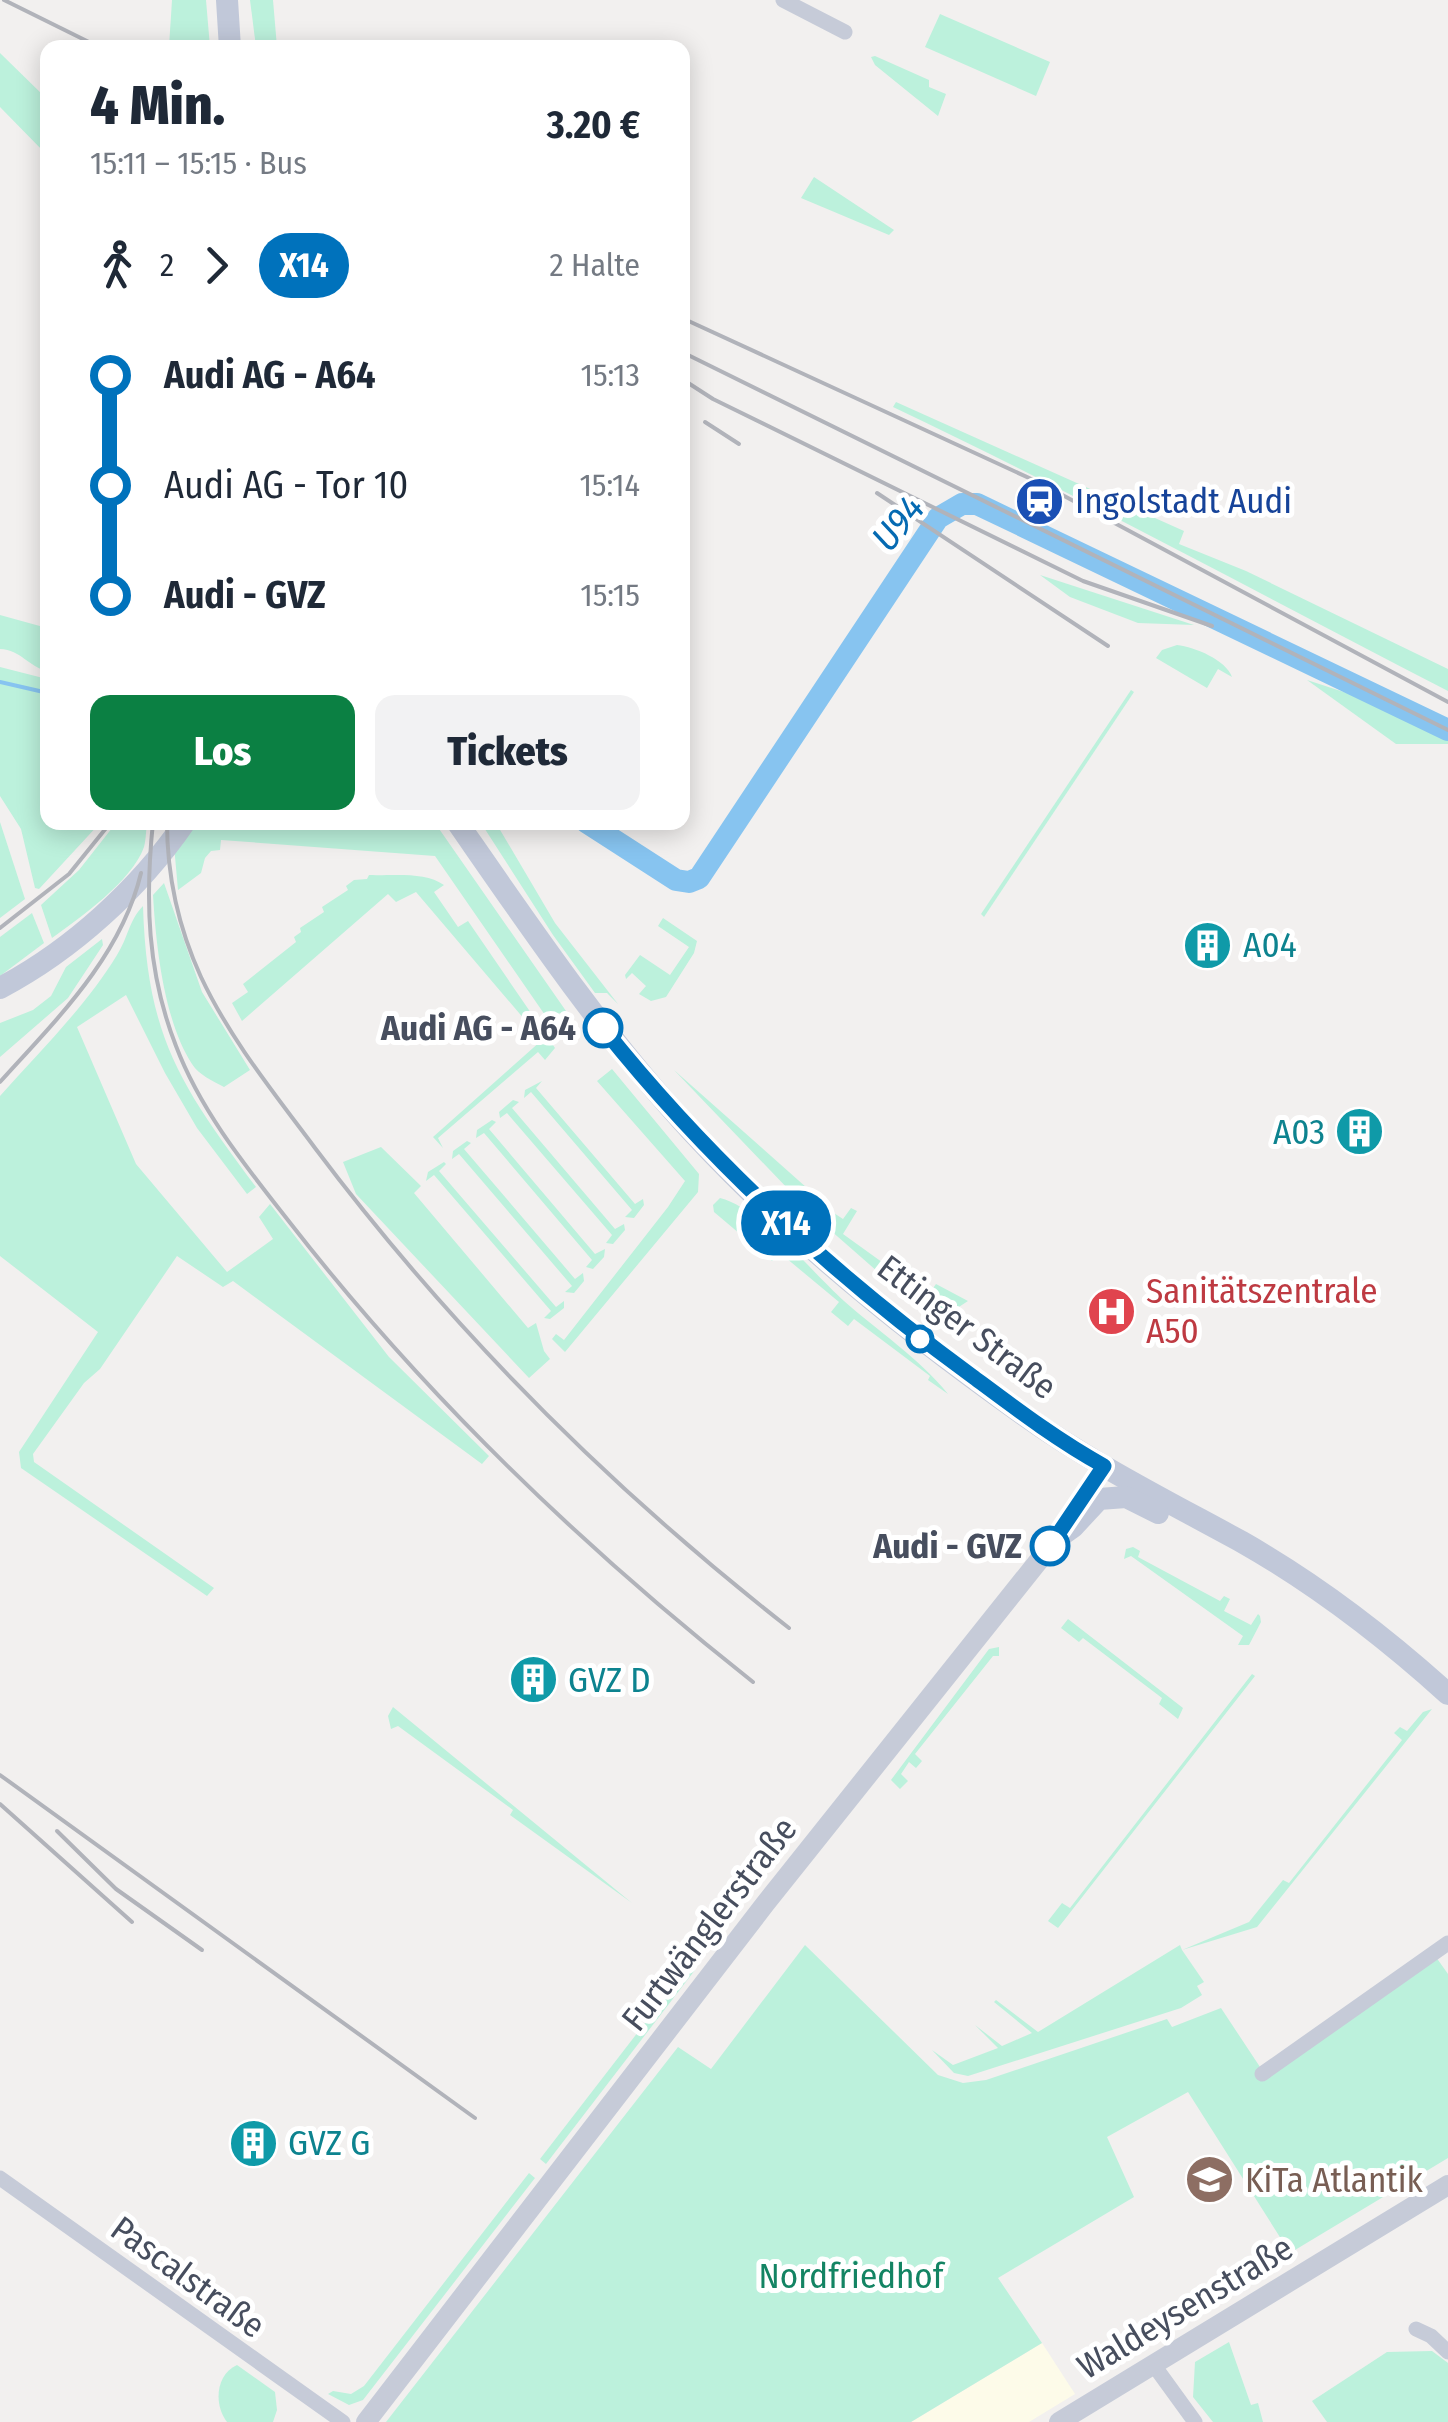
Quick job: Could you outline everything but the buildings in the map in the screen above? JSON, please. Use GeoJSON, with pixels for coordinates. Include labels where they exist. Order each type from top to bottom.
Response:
{"type":"FeatureCollection","features":[{"type":"Feature","properties":{"kind":"main road"},"geometry":{"type":"LineString","coordinates":[[227,0],[230,40]]}},
{"type":"Feature","properties":{"kind":"main road"},"geometry":{"type":"LineString","coordinates":[[6,985],[83,932],[118,901],[179,830]]}},
{"type":"Feature","properties":{"kind":"main road","name":"Ettinger Straße"},"geometry":{"type":"LineString","coordinates":[[463,830],[594,1017],[665,1102],[724,1165],[882,1310],[1022,1414],[1326,1596],[1448,1694]]}},
{"type":"Feature","properties":{"kind":"main road"},"geometry":{"type":"LineString","coordinates":[[1056,1539],[1099,1499],[1114,1496],[1134,1500],[1179,1521],[1214,1528]]}},
{"type":"Feature","properties":{"kind":"street"},"geometry":{"type":"LineString","coordinates":[[784,0],[844,32]]}},
{"type":"Feature","properties":{"kind":"street","name":"Furtwänglerstraße"},"geometry":{"type":"LineString","coordinates":[[366,2422],[765,1904],[1056,1539],[1104,1466]]}},
{"type":"Feature","properties":{"kind":"street"},"geometry":{"type":"LineString","coordinates":[[1262,2074],[1448,1943]]}},
{"type":"Feature","properties":{"kind":"street","name":"Pascalstraße"},"geometry":{"type":"LineString","coordinates":[[0,2178],[343,2422]]}},
{"type":"Feature","properties":{"kind":"street","name":"Waldeysenstraße"},"geometry":{"type":"LineString","coordinates":[[1059,2422],[1448,2184]]}},
{"type":"Feature","properties":{"kind":"street"},"geometry":{"type":"LineString","coordinates":[[1416,2329],[1431,2336],[1448,2352]]}},
{"type":"Feature","properties":{"kind":"street"},"geometry":{"type":"LineString","coordinates":[[1153,2364],[1194,2422]]}},
{"type":"Feature","properties":{"kind":"shaded area"},"geometry":{"type":"Polygon","coordinates":[[[1042,2343],[1075,2394],[1029,2422],[911,2422],[1042,2343]]]}},
{"type":"Feature","properties":{"kind":"green space"},"geometry":{"type":"Polygon","coordinates":[[[172,0],[206,0],[209,40],[169,40],[172,0]]]}},
{"type":"Feature","properties":{"kind":"green space"},"geometry":{"type":"Polygon","coordinates":[[[250,0],[273,0],[276,40],[255,40],[250,0]]]}},
{"type":"Feature","properties":{"kind":"green space"},"geometry":{"type":"Polygon","coordinates":[[[940,14],[1050,62],[1036,96],[925,47],[940,14]]]}},
{"type":"Feature","properties":{"kind":"green space"},"geometry":{"type":"Polygon","coordinates":[[[0,53],[40,92],[40,148],[0,107],[0,53]]]}},
{"type":"Feature","properties":{"kind":"green space"},"geometry":{"type":"Polygon","coordinates":[[[871,57],[929,80],[929,87],[946,94],[938,116],[875,65],[871,57]]]}},
{"type":"Feature","properties":{"kind":"green space"},"geometry":{"type":"Polygon","coordinates":[[[814,177],[894,230],[889,235],[801,198],[814,177]]]}},
{"type":"Feature","properties":{"kind":"green space"},"geometry":{"type":"Polygon","coordinates":[[[896,402],[1184,531],[1179,544],[1246,571],[1448,669],[1448,691],[893,407],[896,402]]]}},
{"type":"Feature","properties":{"kind":"green space"},"geometry":{"type":"Polygon","coordinates":[[[1040,575],[1194,625],[1138,623],[1070,597],[1040,575]]]}},
{"type":"Feature","properties":{"kind":"green space"},"geometry":{"type":"Polygon","coordinates":[[[0,615],[40,626],[40,668],[14,652],[0,649],[0,615]]]}},
{"type":"Feature","properties":{"kind":"green space"},"geometry":{"type":"Polygon","coordinates":[[[1177,645],[1209,655],[1232,677],[1218,669],[1207,688],[1156,658],[1162,650],[1177,645]]]}},
{"type":"Feature","properties":{"kind":"green space"},"geometry":{"type":"Polygon","coordinates":[[[0,667],[40,677],[40,830],[94,830],[39,889],[35,888],[21,829],[0,796],[0,667]]]}},
{"type":"Feature","properties":{"kind":"green space"},"geometry":{"type":"Polygon","coordinates":[[[1307,680],[1399,710],[1448,733],[1448,744],[1396,744],[1307,680]]]}},
{"type":"Feature","properties":{"kind":"green space"},"geometry":{"type":"Polygon","coordinates":[[[1131,690],[1134,692],[984,917],[981,914],[1131,690]]]}},
{"type":"Feature","properties":{"kind":"green space"},"geometry":{"type":"Polygon","coordinates":[[[0,822],[25,899],[0,918],[0,822]]]}},
{"type":"Feature","properties":{"kind":"green space"},"geometry":{"type":"Polygon","coordinates":[[[110,830],[146,830],[144,847],[129,873],[52,938],[41,905],[79,870],[110,830]]]}},
{"type":"Feature","properties":{"kind":"green space"},"geometry":{"type":"Polygon","coordinates":[[[173,830],[440,830],[566,1011],[547,1018],[435,856],[221,840],[220,850],[211,851],[205,858],[201,873],[178,890],[173,830]]]}},
{"type":"Feature","properties":{"kind":"green space"},"geometry":{"type":"Polygon","coordinates":[[[486,830],[500,830],[555,923],[618,1004],[607,993],[595,993],[486,830]]]}},
{"type":"Feature","properties":{"kind":"green space"},"geometry":{"type":"Polygon","coordinates":[[[369,875],[418,876],[444,885],[434,892],[458,927],[468,921],[555,1048],[545,1060],[538,1052],[438,1138],[443,1148],[433,1137],[542,1040],[416,892],[396,902],[388,894],[242,1021],[232,1003],[248,992],[243,984],[296,942],[294,937],[301,932],[300,928],[324,912],[322,907],[348,890],[346,886],[354,880],[367,879],[369,875]]]}},
{"type":"Feature","properties":{"kind":"green space"},"geometry":{"type":"Polygon","coordinates":[[[164,883],[202,992],[250,1070],[224,1087],[202,1075],[192,1064],[168,1005],[153,895],[164,883]]]}},
{"type":"Feature","properties":{"kind":"green space"},"geometry":{"type":"Polygon","coordinates":[[[143,906],[152,991],[172,1057],[207,1118],[256,1187],[247,1194],[197,1128],[126,995],[77,1027],[136,1164],[227,1272],[273,1239],[259,1217],[270,1204],[389,1357],[489,1456],[482,1464],[233,1281],[223,1287],[177,1256],[100,1369],[84,1383],[33,1454],[34,1462],[214,1588],[207,1596],[21,1468],[19,1452],[98,1332],[0,1256],[0,1096],[91,992],[117,955],[143,906]]]}},
{"type":"Feature","properties":{"kind":"green space"},"geometry":{"type":"Polygon","coordinates":[[[32,913],[44,943],[0,976],[0,937],[32,913]]]}},
{"type":"Feature","properties":{"kind":"green space"},"geometry":{"type":"Polygon","coordinates":[[[663,918],[697,941],[694,953],[666,997],[651,1001],[639,994],[646,986],[632,973],[626,979],[625,975],[640,955],[670,975],[689,947],[658,926],[663,918]]]}},
{"type":"Feature","properties":{"kind":"green space"},"geometry":{"type":"Polygon","coordinates":[[[102,939],[103,945],[68,998],[0,1057],[0,1023],[33,1010],[51,996],[66,967],[102,939]]]}},
{"type":"Feature","properties":{"kind":"green space"},"geometry":{"type":"Polygon","coordinates":[[[612,1069],[699,1174],[698,1192],[565,1352],[552,1339],[556,1334],[564,1340],[685,1181],[597,1081],[612,1069]]]}},
{"type":"Feature","properties":{"kind":"green space"},"geometry":{"type":"Polygon","coordinates":[[[674,1070],[816,1196],[814,1200],[843,1219],[851,1208],[857,1211],[843,1234],[886,1265],[899,1256],[923,1279],[916,1291],[926,1298],[936,1284],[968,1301],[942,1318],[886,1279],[813,1215],[674,1070]]]}},
{"type":"Feature","properties":{"kind":"green space"},"geometry":{"type":"Polygon","coordinates":[[[542,1081],[536,1088],[635,1204],[643,1199],[644,1205],[634,1218],[625,1217],[632,1210],[531,1092],[524,1098],[525,1090],[542,1081]]]}},
{"type":"Feature","properties":{"kind":"green space"},"geometry":{"type":"Polygon","coordinates":[[[513,1100],[519,1102],[512,1108],[615,1229],[624,1224],[625,1230],[613,1244],[606,1243],[612,1235],[507,1113],[500,1118],[499,1112],[513,1100]]]}},
{"type":"Feature","properties":{"kind":"green space"},"geometry":{"type":"Polygon","coordinates":[[[492,1120],[496,1122],[489,1129],[595,1254],[605,1249],[604,1257],[593,1269],[586,1267],[592,1260],[484,1133],[476,1138],[477,1130],[492,1120]]]}},
{"type":"Feature","properties":{"kind":"green space"},"geometry":{"type":"Polygon","coordinates":[[[467,1141],[471,1143],[464,1149],[575,1279],[583,1273],[584,1281],[574,1293],[565,1292],[572,1286],[459,1154],[452,1159],[453,1151],[467,1141]]]}},
{"type":"Feature","properties":{"kind":"green space"},"geometry":{"type":"Polygon","coordinates":[[[381,1147],[421,1186],[414,1193],[528,1328],[536,1323],[550,1359],[529,1378],[356,1194],[343,1162],[381,1147]]]}},
{"type":"Feature","properties":{"kind":"green space"},"geometry":{"type":"Polygon","coordinates":[[[444,1162],[439,1171],[556,1307],[564,1301],[564,1308],[550,1319],[544,1318],[551,1311],[434,1175],[426,1181],[428,1172],[444,1162]]]}},
{"type":"Feature","properties":{"kind":"green space"},"geometry":{"type":"Polygon","coordinates":[[[720,1198],[736,1204],[768,1227],[948,1394],[854,1319],[848,1326],[831,1312],[839,1302],[780,1253],[772,1261],[714,1212],[713,1205],[720,1198]]]}},
{"type":"Feature","properties":{"kind":"green space"},"geometry":{"type":"Polygon","coordinates":[[[1126,1549],[1140,1551],[1138,1557],[1220,1601],[1224,1596],[1230,1599],[1224,1611],[1251,1625],[1258,1614],[1261,1622],[1249,1645],[1238,1645],[1243,1636],[1131,1556],[1124,1559],[1126,1549]]]}},
{"type":"Feature","properties":{"kind":"green space"},"geometry":{"type":"Polygon","coordinates":[[[1068,1619],[1183,1708],[1178,1719],[1159,1704],[1162,1698],[1083,1638],[1079,1642],[1061,1628],[1068,1619]]]}},
{"type":"Feature","properties":{"kind":"green space"},"geometry":{"type":"Polygon","coordinates":[[[999,1647],[999,1656],[993,1656],[915,1754],[922,1761],[916,1768],[909,1762],[901,1774],[908,1781],[900,1789],[891,1780],[989,1649],[999,1647]]]}},
{"type":"Feature","properties":{"kind":"green space"},"geometry":{"type":"Polygon","coordinates":[[[1252,1674],[1255,1676],[1058,1928],[1048,1921],[1062,1903],[1070,1908],[1252,1674]]]}},
{"type":"Feature","properties":{"kind":"green space"},"geometry":{"type":"Polygon","coordinates":[[[393,1707],[632,1903],[510,1815],[513,1810],[398,1726],[391,1729],[388,1716],[393,1707]]]}},
{"type":"Feature","properties":{"kind":"green space"},"geometry":{"type":"Polygon","coordinates":[[[1432,1709],[1257,1927],[1182,1950],[1249,1922],[1283,1880],[1289,1883],[1402,1740],[1394,1733],[1400,1727],[1407,1731],[1423,1712],[1432,1709]]]}},
{"type":"Feature","properties":{"kind":"green space","name":"Nordfriedhof"},"geometry":{"type":"Polygon","coordinates":[[[805,1945],[938,2075],[963,2083],[986,2080],[1167,2019],[1172,2027],[1221,2008],[1260,2067],[1431,1950],[1448,1974],[1448,2158],[1290,2253],[1188,2092],[1107,2137],[1134,2197],[998,2278],[1042,2343],[911,2422],[386,2422],[678,2047],[711,2069],[805,1945]]]}},
{"type":"Feature","properties":{"kind":"green space"},"geometry":{"type":"Polygon","coordinates":[[[1180,1945],[1204,1982],[1197,1986],[1202,1995],[1181,2008],[968,2076],[954,2073],[932,2050],[953,2065],[998,2048],[975,2025],[1002,2046],[1032,2033],[996,2000],[1038,2032],[1180,1945]]]}},
{"type":"Feature","properties":{"kind":"green space"},"geometry":{"type":"Polygon","coordinates":[[[689,1966],[695,1970],[546,2164],[540,2159],[689,1966]]]}},
{"type":"Feature","properties":{"kind":"green space"},"geometry":{"type":"Polygon","coordinates":[[[529,2173],[535,2178],[363,2400],[349,2405],[328,2394],[351,2394],[364,2386],[529,2173]]]}},
{"type":"Feature","properties":{"kind":"green space"},"geometry":{"type":"Polygon","coordinates":[[[1229,2342],[1251,2405],[1258,2403],[1263,2422],[1213,2422],[1193,2397],[1195,2362],[1229,2342]]]}},
{"type":"Feature","properties":{"kind":"green space"},"geometry":{"type":"Polygon","coordinates":[[[1432,2351],[1448,2363],[1448,2422],[1327,2422],[1312,2401],[1387,2352],[1432,2351]]]}},
{"type":"Feature","properties":{"kind":"green space"},"geometry":{"type":"Polygon","coordinates":[[[237,2365],[275,2392],[277,2410],[273,2422],[227,2422],[220,2407],[219,2391],[224,2376],[237,2365]]]}},
{"type":"Feature","properties":{"kind":"waterway","name":"U94"},"geometry":{"type":"LineString","coordinates":[[598,830],[676,880],[689,882],[699,878],[938,518],[962,504],[977,504],[1448,730]]}},
{"type":"Feature","properties":{"kind":"waterway"},"geometry":{"type":"LineString","coordinates":[[0,682],[40,691]]}},
{"type":"Feature","properties":{"kind":"railway"},"geometry":{"type":"LineString","coordinates":[[4,0],[85,40]]}},
{"type":"Feature","properties":{"kind":"railway"},"geometry":{"type":"LineString","coordinates":[[690,322],[1040,483],[1448,702]]}},
{"type":"Feature","properties":{"kind":"railway"},"geometry":{"type":"LineString","coordinates":[[690,356],[1448,730]]}},
{"type":"Feature","properties":{"kind":"railway"},"geometry":{"type":"LineString","coordinates":[[690,384],[1083,581],[1212,626]]}},
{"type":"Feature","properties":{"kind":"railway"},"geometry":{"type":"LineString","coordinates":[[705,422],[739,444]]}},
{"type":"Feature","properties":{"kind":"railway"},"geometry":{"type":"LineString","coordinates":[[877,493],[1108,646]]}},
{"type":"Feature","properties":{"kind":"railway"},"geometry":{"type":"LineString","coordinates":[[0,928],[69,874],[105,830]]}},
{"type":"Feature","properties":{"kind":"railway"},"geometry":{"type":"LineString","coordinates":[[152,830],[149,908],[159,991],[186,1070],[227,1139],[343,1288],[451,1409],[567,1523],[753,1682]]}},
{"type":"Feature","properties":{"kind":"railway"},"geometry":{"type":"LineString","coordinates":[[167,830],[176,901],[201,977],[239,1044],[367,1215],[478,1343],[596,1462],[789,1628]]}},
{"type":"Feature","properties":{"kind":"railway"},"geometry":{"type":"LineString","coordinates":[[0,1082],[64,1011],[102,960],[131,904],[141,873]]}},
{"type":"Feature","properties":{"kind":"railway"},"geometry":{"type":"LineString","coordinates":[[0,1775],[475,2118]]}},
{"type":"Feature","properties":{"kind":"railway"},"geometry":{"type":"LineString","coordinates":[[0,1804],[132,1922]]}},
{"type":"Feature","properties":{"kind":"railway"},"geometry":{"type":"LineString","coordinates":[[57,1831],[116,1889],[202,1950]]}},
{"type":"Feature","properties":{"kind":"bus line","name":"X14"},"geometry":{"type":"LineString","coordinates":[[603,1028],[695,1136],[849,1282],[1022,1414],[1104,1466],[1050,1546]]}},
{"type":"Feature","properties":{"kind":"place","name":"Ingolstadt Audi"},"geometry":{"type":"Point","coordinates":[1040,501]}},
{"type":"Feature","properties":{"kind":"place","name":"A04"},"geometry":{"type":"Point","coordinates":[1208,945]}},
{"type":"Feature","properties":{"kind":"place","name":"Audi AG - A64"},"geometry":{"type":"Point","coordinates":[603,1028]}},
{"type":"Feature","properties":{"kind":"place","name":"A03"},"geometry":{"type":"Point","coordinates":[1360,1132]}},
{"type":"Feature","properties":{"kind":"place","name":"Sanitätszentrale A50"},"geometry":{"type":"Point","coordinates":[1111,1311]}},
{"type":"Feature","properties":{"kind":"place","name":"Audi - GVZ"},"geometry":{"type":"Point","coordinates":[1050,1546]}},
{"type":"Feature","properties":{"kind":"place","name":"GVZ D"},"geometry":{"type":"Point","coordinates":[533,1680]}},
{"type":"Feature","properties":{"kind":"place","name":"GVZ G"},"geometry":{"type":"Point","coordinates":[253,2143]}},
{"type":"Feature","properties":{"kind":"place","name":"KiTa Atlantik"},"geometry":{"type":"Point","coordinates":[1210,2180]}}]}
